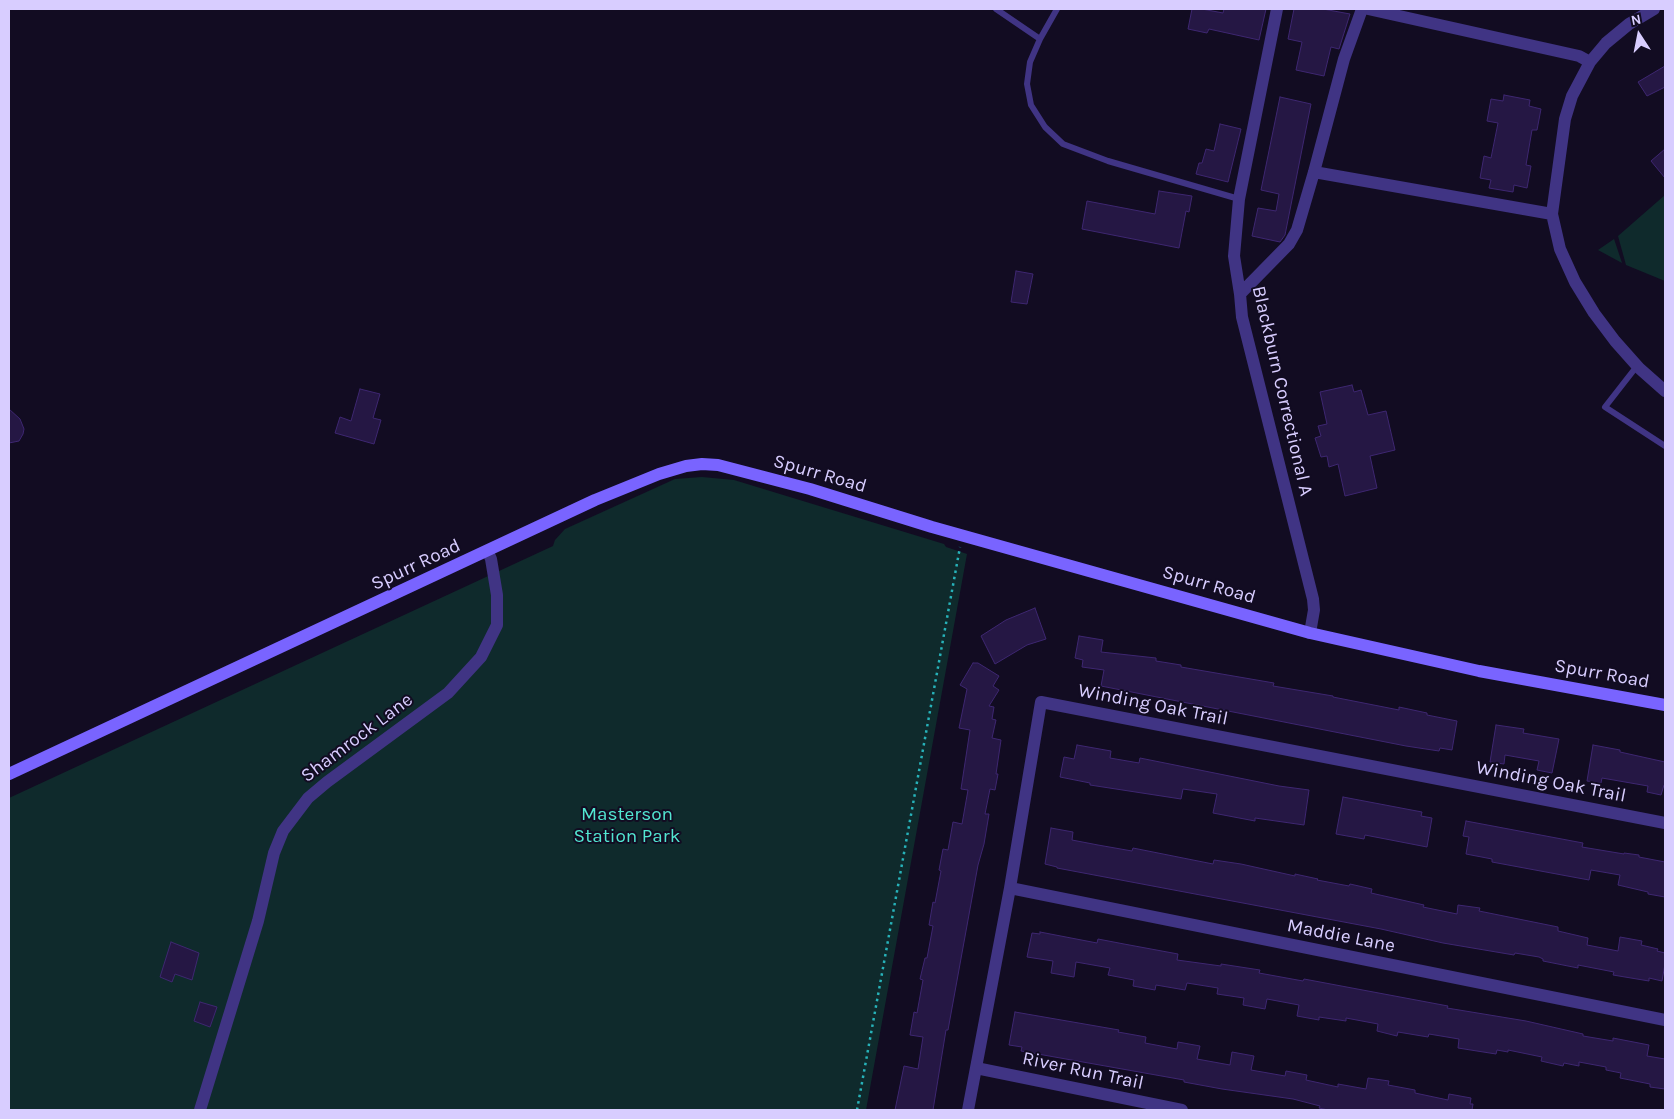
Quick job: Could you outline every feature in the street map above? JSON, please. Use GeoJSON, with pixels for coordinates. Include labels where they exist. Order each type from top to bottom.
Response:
{"type":"FeatureCollection","features":[{"type":"Feature","properties":{"kind":"street","name":"Blackburn Correctional A"},"geometry":{"type":"LineString","coordinates":[[1277,9],[1239,199],[1234,256],[1242,317],[1313,599],[1314,610],[1310,633]]}},
{"type":"Feature","properties":{"kind":"street"},"geometry":{"type":"LineString","coordinates":[[1240,294],[1289,244],[1297,230],[1344,59],[1362,9]]}},
{"type":"Feature","properties":{"kind":"street"},"geometry":{"type":"LineString","coordinates":[[1368,9],[1579,56],[1590,62]]}},
{"type":"Feature","properties":{"kind":"street"},"geometry":{"type":"LineString","coordinates":[[1654,9],[1629,24],[1606,42],[1590,62],[1572,96],[1565,119],[1552,214],[1560,249],[1575,282],[1594,313],[1637,366],[1665,391]]}},
{"type":"Feature","properties":{"kind":"street"},"geometry":{"type":"LineString","coordinates":[[1314,172],[1552,214]]}},
{"type":"Feature","properties":{"kind":"street","name":"Spurr Road"},"geometry":{"type":"LineString","coordinates":[[9,774],[488,552],[595,500],[659,474],[686,466],[702,464],[718,465],[810,489],[962,536],[1310,633],[1479,671],[1665,705]]}},
{"type":"Feature","properties":{"kind":"street","name":"Shamrock Lane"},"geometry":{"type":"LineString","coordinates":[[200,1110],[255,930],[274,853],[283,831],[308,798],[448,693],[481,657],[497,625],[497,595],[491,559],[488,552]]}},
{"type":"Feature","properties":{"kind":"street","name":"Winding Oak Trail"},"geometry":{"type":"LineString","coordinates":[[968,1110],[1010,888],[1042,702],[1665,823]]}},
{"type":"Feature","properties":{"kind":"street","name":"Maddie Lane"},"geometry":{"type":"LineString","coordinates":[[1010,888],[1665,1020]]}},
{"type":"Feature","properties":{"kind":"street","name":"River Run Trail"},"geometry":{"type":"LineString","coordinates":[[976,1068],[1182,1110]]}},
{"type":"Feature","properties":{"kind":"lane"},"geometry":{"type":"LineString","coordinates":[[996,9],[1040,39]]}},
{"type":"Feature","properties":{"kind":"lane"},"geometry":{"type":"LineString","coordinates":[[1057,9],[1040,39],[1030,62],[1027,84],[1031,105],[1045,127],[1062,144],[1108,161],[1239,199]]}},
{"type":"Feature","properties":{"kind":"lane"},"geometry":{"type":"LineString","coordinates":[[1637,366],[1605,407],[1665,446]]}},
{"type":"Feature","properties":{"kind":"path"},"geometry":{"type":"LineString","coordinates":[[857,1110],[962,536]]}},
{"type":"Feature","properties":{"kind":"green space"},"geometry":{"type":"Polygon","coordinates":[[[1665,195],[1665,281],[1626,265],[1618,236],[1665,195]]]}},
{"type":"Feature","properties":{"kind":"green space"},"geometry":{"type":"Polygon","coordinates":[[[1614,239],[1622,263],[1598,250],[1614,239]]]}},
{"type":"Feature","properties":{"kind":"green space","name":"Masterson Station Park"},"geometry":{"type":"Polygon","coordinates":[[[702,477],[734,480],[944,544],[946,547],[967,554],[866,1110],[9,1110],[9,798],[553,546],[555,540],[565,529],[675,479],[702,477]]]}},
{"type":"Feature","properties":{"kind":"building"},"geometry":{"type":"Polygon","coordinates":[[[1192,9],[1223,13],[1224,9],[1266,9],[1259,40],[1209,29],[1207,33],[1188,29],[1192,9]]]}},
{"type":"Feature","properties":{"kind":"building"},"geometry":{"type":"Polygon","coordinates":[[[1294,9],[1323,9],[1350,14],[1339,49],[1331,47],[1324,76],[1296,70],[1302,42],[1288,39],[1294,9]]]}},
{"type":"Feature","properties":{"kind":"building"},"geometry":{"type":"Polygon","coordinates":[[[1665,66],[1665,87],[1647,96],[1638,82],[1665,66]]]}},
{"type":"Feature","properties":{"kind":"building"},"geometry":{"type":"Polygon","coordinates":[[[1504,95],[1530,100],[1529,106],[1541,109],[1537,130],[1532,130],[1526,165],[1531,166],[1527,188],[1514,185],[1513,192],[1489,188],[1491,180],[1480,178],[1484,156],[1491,158],[1498,123],[1487,121],[1491,99],[1503,101],[1504,95]]]}},
{"type":"Feature","properties":{"kind":"building"},"geometry":{"type":"Polygon","coordinates":[[[1280,97],[1311,104],[1285,235],[1280,242],[1252,236],[1258,208],[1276,211],[1279,194],[1261,190],[1280,97]]]}},
{"type":"Feature","properties":{"kind":"building"},"geometry":{"type":"Polygon","coordinates":[[[1220,124],[1241,129],[1228,182],[1196,174],[1206,149],[1214,151],[1220,124]]]}},
{"type":"Feature","properties":{"kind":"building"},"geometry":{"type":"Polygon","coordinates":[[[1665,149],[1665,178],[1651,161],[1665,149]]]}},
{"type":"Feature","properties":{"kind":"building"},"geometry":{"type":"Polygon","coordinates":[[[1159,191],[1192,196],[1189,212],[1186,211],[1179,248],[1082,229],[1087,201],[1155,214],[1159,191]]]}},
{"type":"Feature","properties":{"kind":"building"},"geometry":{"type":"Polygon","coordinates":[[[1016,271],[1033,274],[1027,304],[1011,302],[1016,271]]]}},
{"type":"Feature","properties":{"kind":"building"},"geometry":{"type":"Polygon","coordinates":[[[1352,385],[1354,392],[1361,390],[1368,415],[1386,411],[1395,450],[1370,456],[1377,488],[1345,496],[1338,464],[1329,467],[1327,456],[1321,457],[1315,438],[1321,436],[1318,426],[1327,424],[1320,392],[1352,385]]]}},
{"type":"Feature","properties":{"kind":"building"},"geometry":{"type":"Polygon","coordinates":[[[360,389],[380,394],[373,418],[381,420],[374,444],[335,433],[340,417],[351,421],[360,389]]]}},
{"type":"Feature","properties":{"kind":"building"},"geometry":{"type":"Polygon","coordinates":[[[9,409],[20,419],[24,429],[19,441],[9,443],[9,409]]]}},
{"type":"Feature","properties":{"kind":"building"},"geometry":{"type":"Polygon","coordinates":[[[1035,608],[1046,639],[1027,645],[995,664],[981,636],[1006,620],[1035,608]]]}},
{"type":"Feature","properties":{"kind":"building"},"geometry":{"type":"Polygon","coordinates":[[[1079,636],[1103,640],[1101,652],[1156,658],[1156,661],[1181,665],[1181,667],[1274,683],[1273,686],[1399,710],[1399,707],[1457,721],[1452,750],[1440,748],[1439,751],[1406,746],[1101,686],[1104,670],[1082,667],[1083,660],[1075,658],[1079,636]]]}},
{"type":"Feature","properties":{"kind":"building"},"geometry":{"type":"Polygon","coordinates":[[[973,663],[978,663],[999,676],[993,686],[999,690],[989,706],[994,707],[992,719],[996,720],[992,738],[1001,740],[996,774],[998,774],[995,790],[990,789],[985,814],[989,814],[984,844],[978,865],[948,1030],[946,1030],[933,1110],[895,1110],[904,1066],[918,1069],[923,1037],[910,1035],[914,1012],[917,1013],[923,980],[920,979],[925,958],[927,958],[933,926],[929,925],[933,902],[935,903],[943,849],[948,850],[953,822],[962,824],[968,790],[961,789],[970,730],[959,728],[967,689],[960,685],[973,663]]]}},
{"type":"Feature","properties":{"kind":"building"},"geometry":{"type":"Polygon","coordinates":[[[1496,725],[1524,729],[1523,733],[1559,739],[1552,773],[1537,770],[1539,761],[1505,755],[1504,764],[1490,762],[1496,725]]]}},
{"type":"Feature","properties":{"kind":"building"},"geometry":{"type":"Polygon","coordinates":[[[1077,745],[1111,751],[1110,758],[1139,763],[1140,758],[1279,786],[1309,790],[1304,825],[1255,818],[1255,821],[1213,813],[1217,794],[1183,789],[1181,799],[1090,785],[1090,783],[1060,777],[1064,757],[1074,759],[1077,745]]]}},
{"type":"Feature","properties":{"kind":"building"},"geometry":{"type":"Polygon","coordinates":[[[1593,745],[1665,762],[1665,785],[1661,795],[1647,792],[1648,786],[1602,778],[1601,783],[1587,781],[1593,745]]]}},
{"type":"Feature","properties":{"kind":"building"},"geometry":{"type":"Polygon","coordinates":[[[1343,797],[1422,812],[1421,816],[1432,818],[1427,847],[1365,835],[1364,839],[1336,834],[1343,797]]]}},
{"type":"Feature","properties":{"kind":"building"},"geometry":{"type":"Polygon","coordinates":[[[1466,821],[1583,843],[1582,847],[1639,855],[1639,857],[1665,862],[1665,897],[1618,885],[1620,875],[1591,870],[1589,880],[1492,862],[1492,859],[1466,854],[1469,837],[1463,836],[1466,821]]]}},
{"type":"Feature","properties":{"kind":"building"},"geometry":{"type":"Polygon","coordinates":[[[1051,828],[1073,832],[1072,840],[1132,851],[1133,848],[1213,864],[1214,860],[1241,864],[1349,886],[1350,884],[1372,889],[1371,893],[1457,914],[1458,905],[1480,908],[1479,911],[1558,927],[1558,931],[1588,938],[1587,945],[1618,951],[1620,937],[1642,941],[1641,945],[1658,949],[1657,951],[1665,953],[1662,981],[1649,978],[1649,981],[1613,975],[1614,972],[1578,965],[1578,968],[1543,961],[1539,957],[1515,953],[1514,955],[1443,943],[1381,929],[1057,868],[1045,864],[1051,828]]]}},
{"type":"Feature","properties":{"kind":"building"},"geometry":{"type":"Polygon","coordinates":[[[1040,932],[1097,943],[1098,939],[1178,954],[1177,960],[1260,970],[1259,973],[1303,981],[1304,979],[1448,1006],[1447,1008],[1526,1021],[1583,1034],[1583,1036],[1613,1041],[1613,1038],[1649,1045],[1647,1056],[1665,1059],[1665,1089],[1650,1087],[1650,1084],[1620,1078],[1621,1073],[1606,1070],[1606,1067],[1579,1062],[1579,1066],[1564,1063],[1563,1066],[1541,1061],[1542,1057],[1508,1050],[1508,1052],[1497,1050],[1496,1054],[1458,1048],[1459,1039],[1429,1034],[1428,1037],[1398,1032],[1397,1036],[1377,1031],[1378,1024],[1346,1018],[1346,1021],[1319,1017],[1319,1020],[1297,1016],[1299,1005],[1267,999],[1265,1009],[1243,1005],[1244,998],[1217,994],[1218,988],[1187,983],[1185,990],[1156,985],[1155,990],[1133,986],[1134,980],[1108,975],[1110,968],[1076,962],[1074,977],[1051,973],[1053,961],[1027,957],[1032,933],[1040,934],[1040,932]]]}},
{"type":"Feature","properties":{"kind":"building"},"geometry":{"type":"Polygon","coordinates":[[[171,942],[199,953],[192,980],[175,974],[172,982],[160,977],[171,942]]]}},
{"type":"Feature","properties":{"kind":"building"},"geometry":{"type":"Polygon","coordinates":[[[200,1002],[217,1007],[210,1027],[194,1021],[200,1002]]]}},
{"type":"Feature","properties":{"kind":"building"},"geometry":{"type":"Polygon","coordinates":[[[1015,1012],[1119,1030],[1118,1032],[1146,1037],[1145,1043],[1177,1049],[1178,1042],[1200,1046],[1197,1059],[1230,1065],[1232,1052],[1254,1056],[1251,1070],[1285,1076],[1286,1071],[1307,1075],[1306,1080],[1338,1087],[1338,1084],[1366,1089],[1368,1078],[1389,1081],[1388,1085],[1415,1090],[1415,1093],[1448,1100],[1449,1094],[1471,1098],[1472,1110],[1328,1110],[1293,1099],[1222,1089],[1184,1082],[1184,1080],[1021,1051],[1022,1047],[1009,1045],[1015,1012]]]}}]}
